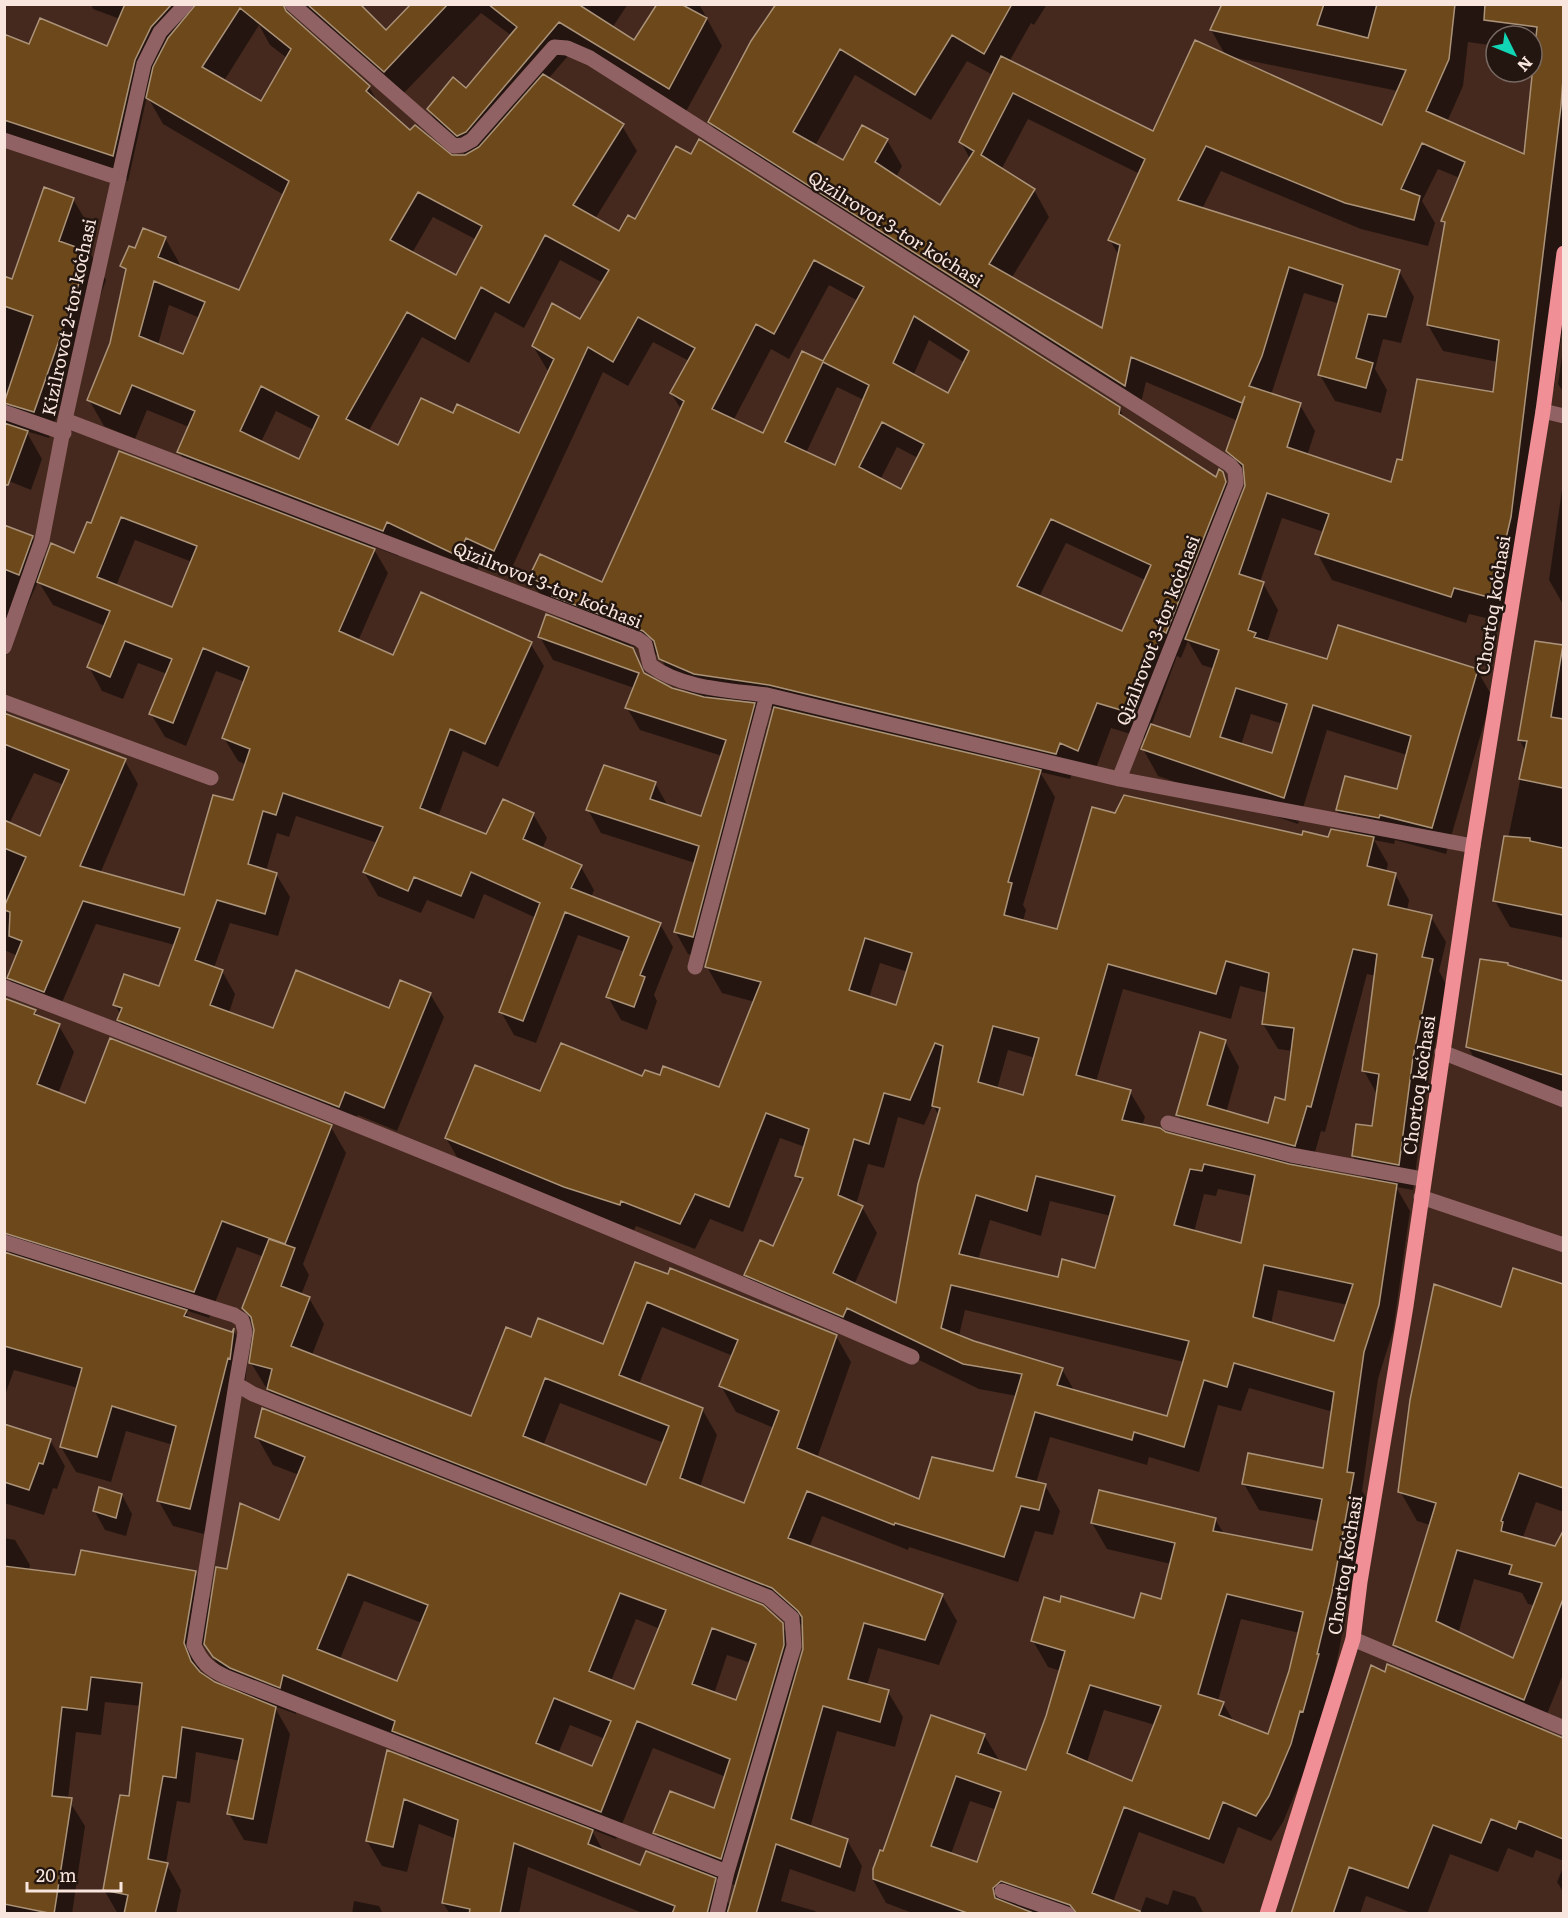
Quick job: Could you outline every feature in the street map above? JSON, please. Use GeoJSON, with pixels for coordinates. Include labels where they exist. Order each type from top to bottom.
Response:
{"type":"FeatureCollection","features":[{"type":"Feature","properties":{"kind":"main road","name":"Chortoq koʻchasi"},"geometry":{"type":"LineString","coordinates":[[1267,1914],[1353,1639],[1422,1197],[1473,846],[1543,411],[1563,253]]}},
{"type":"Feature","properties":{"kind":"street","name":"Kizilrovot 2-tor koʻchasi"},"geometry":{"type":"LineString","coordinates":[[4,647],[42,540],[64,427],[144,63],[160,32],[186,4]]}},
{"type":"Feature","properties":{"kind":"street","name":"Qizilrovot 3-tor koʻchasi"},"geometry":{"type":"LineString","coordinates":[[292,4],[454,146],[464,146],[472,140],[554,47],[567,48],[590,58],[1230,465],[1235,471],[1236,483],[1119,779]]}},
{"type":"Feature","properties":{"kind":"street"},"geometry":{"type":"LineString","coordinates":[[4,140],[119,177]]}},
{"type":"Feature","properties":{"kind":"street"},"geometry":{"type":"LineString","coordinates":[[1543,411],[1563,416]]}},
{"type":"Feature","properties":{"kind":"street","name":"Qizilrovot 3-tor koʻchasi"},"geometry":{"type":"LineString","coordinates":[[4,412],[64,427],[638,639],[645,644],[650,665],[663,675],[709,687],[767,695],[1119,779],[1473,846]]}},
{"type":"Feature","properties":{"kind":"street"},"geometry":{"type":"LineString","coordinates":[[695,967],[767,695]]}},
{"type":"Feature","properties":{"kind":"street"},"geometry":{"type":"LineString","coordinates":[[4,702],[211,778]]}},
{"type":"Feature","properties":{"kind":"street"},"geometry":{"type":"LineString","coordinates":[[4,987],[212,1066],[600,1222],[912,1357]]}},
{"type":"Feature","properties":{"kind":"street"},"geometry":{"type":"LineString","coordinates":[[1442,1052],[1563,1100]]}},
{"type":"Feature","properties":{"kind":"street"},"geometry":{"type":"LineString","coordinates":[[1168,1123],[1291,1155],[1422,1179]]}},
{"type":"Feature","properties":{"kind":"street"},"geometry":{"type":"LineString","coordinates":[[1422,1197],[1563,1245]]}},
{"type":"Feature","properties":{"kind":"street"},"geometry":{"type":"LineString","coordinates":[[4,1242],[234,1315],[242,1320],[245,1332],[194,1645],[200,1660],[211,1670],[727,1872]]}},
{"type":"Feature","properties":{"kind":"street"},"geometry":{"type":"LineString","coordinates":[[236,1384],[264,1398],[768,1597],[792,1618],[794,1646],[727,1872],[717,1914]]}},
{"type":"Feature","properties":{"kind":"street"},"geometry":{"type":"LineString","coordinates":[[1353,1639],[1563,1728]]}},
{"type":"Feature","properties":{"kind":"street"},"geometry":{"type":"LineString","coordinates":[[1002,1891],[1067,1914]]}},
{"type":"Feature","properties":{"kind":"building"},"geometry":{"type":"Polygon","coordinates":[[[125,4],[172,4],[151,27],[135,60],[113,156],[4,120],[4,34],[29,44],[40,18],[107,46],[125,4]]]}},
{"type":"Feature","properties":{"kind":"building"},"geometry":{"type":"Polygon","coordinates":[[[196,4],[283,4],[286,11],[370,86],[366,91],[410,130],[415,125],[452,155],[465,155],[479,147],[543,74],[624,124],[573,205],[619,231],[628,215],[635,219],[676,146],[691,154],[699,139],[1120,407],[1119,414],[1216,477],[1219,469],[1223,472],[1226,482],[1166,633],[1163,631],[1144,674],[1131,713],[1097,703],[1078,751],[1060,743],[1056,754],[769,685],[694,674],[659,659],[654,641],[643,631],[552,596],[554,589],[529,577],[540,554],[602,582],[684,401],[670,393],[695,348],[638,317],[613,362],[588,347],[494,551],[466,538],[458,556],[387,522],[383,531],[177,452],[195,411],[132,385],[120,414],[87,400],[110,343],[126,269],[120,266],[129,246],[135,248],[143,228],[166,237],[158,257],[239,290],[289,181],[146,98],[153,67],[168,38],[196,4]],[[240,8],[202,67],[261,101],[291,49],[240,8]],[[418,192],[390,240],[456,275],[482,226],[418,192]],[[545,235],[509,303],[481,287],[455,339],[407,312],[346,419],[398,445],[421,398],[453,413],[457,404],[519,433],[554,359],[532,346],[552,303],[580,319],[609,270],[545,235]],[[814,260],[774,334],[756,324],[712,409],[763,433],[802,351],[823,361],[864,287],[814,260]],[[154,281],[139,336],[183,354],[205,302],[154,281]],[[914,316],[893,363],[948,393],[969,351],[914,316]],[[823,362],[785,442],[835,465],[869,385],[823,362]],[[261,386],[240,431],[299,459],[319,416],[261,386]],[[882,422],[859,467],[901,489],[924,444],[882,422]],[[1051,519],[1017,586],[1122,631],[1151,565],[1051,519]]]}},
{"type":"Feature","properties":{"kind":"building"},"geometry":{"type":"Polygon","coordinates":[[[307,4],[360,4],[386,30],[411,4],[448,4],[384,72],[307,4]]]}},
{"type":"Feature","properties":{"kind":"building"},"geometry":{"type":"Polygon","coordinates":[[[488,4],[578,4],[634,40],[657,4],[681,4],[707,18],[669,89],[559,22],[466,132],[457,136],[427,109],[453,77],[466,88],[517,27],[488,4]]]}},
{"type":"Feature","properties":{"kind":"building"},"geometry":{"type":"Polygon","coordinates":[[[776,4],[1012,4],[984,54],[952,35],[915,95],[840,49],[793,132],[843,160],[862,125],[888,139],[875,162],[940,205],[974,151],[959,142],[1001,56],[1153,131],[1195,40],[1382,125],[1406,70],[1210,30],[1222,4],[1324,4],[1317,25],[1368,38],[1377,4],[1455,4],[1449,59],[1426,111],[1524,154],[1531,84],[1544,84],[1544,24],[1514,24],[1484,20],[1485,4],[1563,4],[1561,106],[1511,517],[1492,598],[1454,588],[1451,597],[1315,554],[1329,514],[1267,493],[1239,574],[1264,582],[1248,630],[1256,633],[1254,637],[1327,659],[1338,625],[1478,669],[1432,828],[1380,815],[1379,818],[1336,810],[1345,776],[1397,789],[1411,736],[1313,705],[1284,798],[1141,749],[1151,724],[1190,737],[1219,650],[1185,639],[1245,486],[1243,465],[1226,451],[1245,396],[1242,403],[1131,357],[1125,386],[708,122],[751,41],[776,4]],[[1013,93],[981,155],[1035,189],[989,264],[1102,328],[1120,245],[1108,240],[1145,159],[1013,93]],[[1422,143],[1401,189],[1420,196],[1414,220],[1345,203],[1206,146],[1178,200],[1400,270],[1386,317],[1368,314],[1356,358],[1373,363],[1366,388],[1318,375],[1343,285],[1289,267],[1262,356],[1249,386],[1301,403],[1287,447],[1391,482],[1397,459],[1402,460],[1417,379],[1493,392],[1499,340],[1427,325],[1445,222],[1441,221],[1465,162],[1422,143]],[[1236,688],[1220,737],[1272,753],[1287,704],[1236,688]]]}},
{"type":"Feature","properties":{"kind":"building"},"geometry":{"type":"Polygon","coordinates":[[[44,187],[74,198],[59,241],[90,252],[34,412],[4,403],[33,316],[4,306],[4,276],[12,279],[44,187]]]}},
{"type":"Feature","properties":{"kind":"building"},"geometry":{"type":"Polygon","coordinates":[[[4,423],[28,431],[8,485],[4,485],[4,423]]]}},
{"type":"Feature","properties":{"kind":"building"},"geometry":{"type":"Polygon","coordinates":[[[119,451],[375,549],[339,631],[393,655],[421,592],[532,642],[485,744],[450,729],[420,808],[486,834],[503,799],[534,813],[523,839],[582,865],[571,888],[661,923],[640,975],[645,977],[634,1007],[606,997],[629,937],[565,912],[523,1021],[499,1012],[540,903],[471,872],[461,896],[414,877],[408,891],[363,872],[383,827],[283,793],[276,815],[263,811],[248,864],[277,873],[265,914],[217,900],[195,960],[223,970],[210,1005],[273,1028],[296,970],[389,1008],[400,980],[431,993],[384,1108],[345,1092],[339,1107],[117,1020],[122,1008],[113,1005],[124,974],[159,986],[180,928],[83,901],[44,992],[7,978],[22,941],[9,936],[10,912],[4,910],[4,907],[26,857],[4,848],[4,820],[40,836],[69,770],[4,744],[4,713],[126,759],[80,866],[184,895],[213,795],[233,800],[250,749],[222,738],[249,667],[203,648],[173,723],[149,714],[172,659],[125,641],[110,677],[87,667],[110,611],[37,582],[51,543],[74,553],[87,522],[91,523],[119,451]],[[121,517],[97,577],[172,607],[197,546],[121,517]]]}},
{"type":"Feature","properties":{"kind":"building"},"geometry":{"type":"Polygon","coordinates":[[[4,525],[33,536],[19,575],[4,569],[4,525]]]}},
{"type":"Feature","properties":{"kind":"building"},"geometry":{"type":"Polygon","coordinates":[[[546,614],[633,648],[644,673],[672,688],[704,697],[755,703],[693,937],[674,932],[699,846],[586,810],[604,765],[656,782],[650,799],[701,816],[726,740],[625,708],[639,673],[538,637],[546,614]]]}},
{"type":"Feature","properties":{"kind":"building"},"geometry":{"type":"Polygon","coordinates":[[[1535,641],[1563,645],[1551,717],[1563,719],[1563,788],[1519,779],[1527,741],[1518,740],[1535,641]]]}},
{"type":"Feature","properties":{"kind":"building"},"geometry":{"type":"Polygon","coordinates":[[[774,707],[1041,770],[1008,882],[1012,883],[1004,915],[1057,929],[1092,807],[1115,813],[1124,795],[1302,835],[1303,831],[1328,837],[1331,829],[1374,837],[1367,866],[1396,873],[1388,905],[1432,915],[1422,957],[1433,959],[1413,1057],[1399,1165],[1352,1156],[1356,1124],[1372,1126],[1379,1074],[1362,1071],[1377,954],[1353,949],[1311,1107],[1307,1106],[1295,1146],[1176,1115],[1200,1032],[1226,1040],[1207,1105],[1268,1123],[1275,1097],[1285,1100],[1294,1028],[1262,1024],[1269,973],[1226,961],[1216,994],[1108,964],[1076,1075],[1131,1090],[1122,1120],[1160,1128],[1166,1132],[1289,1164],[1397,1184],[1379,1305],[1364,1352],[1347,1472],[1354,1473],[1332,1592],[1317,1654],[1319,1654],[1303,1712],[1300,1711],[1291,1744],[1269,1796],[1256,1816],[1223,1802],[1209,1839],[1124,1807],[1092,1893],[1140,1911],[1140,1914],[1077,1914],[1070,1905],[1001,1881],[993,1888],[995,1898],[1036,1914],[970,1914],[873,1879],[873,1869],[880,1850],[883,1851],[931,1715],[985,1734],[978,1753],[1026,1770],[1046,1716],[1065,1651],[1031,1641],[1044,1597],[1060,1602],[1061,1596],[1134,1618],[1141,1593],[1161,1599],[1175,1543],[1091,1523],[1099,1490],[1216,1518],[1213,1531],[1312,1550],[1322,1499],[1242,1484],[1248,1453],[1323,1468],[1334,1392],[1234,1363],[1227,1387],[1204,1380],[1184,1447],[1134,1432],[1132,1440],[1035,1412],[1016,1477],[1046,1484],[1039,1510],[1021,1506],[1004,1557],[895,1523],[894,1525],[807,1491],[788,1538],[943,1594],[925,1640],[864,1623],[848,1679],[889,1690],[880,1722],[823,1706],[791,1819],[848,1839],[840,1867],[776,1844],[756,1914],[727,1914],[803,1649],[802,1617],[798,1611],[772,1588],[267,1389],[272,1369],[249,1363],[254,1330],[251,1317],[242,1308],[269,1239],[295,1248],[281,1286],[310,1297],[291,1346],[471,1416],[506,1327],[531,1337],[538,1318],[603,1344],[635,1262],[668,1274],[670,1268],[837,1335],[797,1448],[919,1499],[932,1457],[993,1471],[1022,1374],[963,1364],[847,1308],[843,1317],[744,1275],[760,1240],[773,1246],[803,1178],[795,1176],[809,1129],[766,1113],[729,1207],[695,1194],[680,1224],[621,1201],[620,1205],[564,1187],[445,1138],[475,1065],[540,1091],[561,1043],[642,1076],[645,1070],[660,1075],[663,1066],[719,1087],[761,982],[705,967],[774,707]],[[865,938],[849,990],[896,1005],[912,953],[865,938]],[[993,1026],[978,1082],[1023,1095],[1039,1038],[993,1026]],[[935,1043],[910,1100],[884,1093],[869,1144],[854,1139],[838,1195],[863,1206],[833,1273],[896,1303],[918,1184],[940,1108],[932,1106],[943,1046],[935,1043]],[[1204,1164],[1202,1171],[1190,1169],[1174,1225],[1241,1243],[1255,1175],[1204,1164]],[[1036,1176],[1027,1211],[976,1195],[959,1254],[1058,1277],[1062,1259],[1095,1268],[1115,1196],[1036,1176]],[[1264,1265],[1253,1317],[1334,1341],[1353,1284],[1264,1265]],[[951,1285],[941,1328],[974,1341],[1063,1368],[1057,1385],[1167,1416],[1189,1341],[951,1285]],[[647,1302],[619,1375],[703,1408],[680,1478],[744,1503],[779,1411],[719,1386],[738,1340],[647,1302]],[[545,1378],[523,1436],[646,1485],[669,1426],[545,1378]],[[1227,1594],[1198,1694],[1224,1702],[1219,1715],[1268,1734],[1289,1671],[1303,1612],[1227,1594]],[[1090,1685],[1067,1753],[1132,1781],[1161,1706],[1090,1685]],[[956,1776],[931,1846],[977,1862],[1001,1792],[956,1776]]]}},
{"type":"Feature","properties":{"kind":"building"},"geometry":{"type":"Polygon","coordinates":[[[1504,836],[1530,838],[1530,841],[1563,848],[1563,915],[1493,901],[1504,836]]]}},
{"type":"Feature","properties":{"kind":"building"},"geometry":{"type":"Polygon","coordinates":[[[1480,959],[1508,963],[1508,965],[1563,981],[1563,1075],[1466,1047],[1480,959]]]}},
{"type":"Feature","properties":{"kind":"building"},"geometry":{"type":"Polygon","coordinates":[[[4,998],[36,1010],[34,1014],[60,1024],[37,1084],[85,1103],[110,1038],[332,1125],[285,1244],[222,1221],[194,1292],[4,1233],[4,998]]]}},
{"type":"Feature","properties":{"kind":"building"},"geometry":{"type":"Polygon","coordinates":[[[4,1252],[187,1310],[184,1316],[232,1332],[234,1328],[230,1359],[228,1358],[190,1509],[157,1501],[176,1426],[112,1406],[97,1457],[60,1447],[82,1368],[4,1346],[4,1252]]]}},
{"type":"Feature","properties":{"kind":"building"},"geometry":{"type":"Polygon","coordinates":[[[1513,1268],[1563,1284],[1563,1488],[1519,1473],[1501,1521],[1503,1522],[1501,1531],[1555,1546],[1563,1531],[1563,1599],[1524,1700],[1393,1645],[1436,1503],[1398,1492],[1410,1400],[1434,1284],[1501,1307],[1513,1268]],[[1457,1550],[1436,1621],[1513,1658],[1542,1583],[1509,1574],[1512,1565],[1457,1550]]]}},
{"type":"Feature","properties":{"kind":"building"},"geometry":{"type":"Polygon","coordinates":[[[262,1408],[763,1605],[783,1623],[784,1645],[721,1859],[653,1833],[670,1791],[714,1808],[730,1759],[637,1721],[601,1812],[392,1731],[395,1721],[283,1675],[280,1688],[230,1668],[213,1657],[204,1644],[216,1567],[227,1569],[240,1503],[279,1520],[305,1457],[255,1437],[262,1408]],[[348,1574],[317,1649],[397,1681],[428,1605],[348,1574]],[[620,1593],[589,1671],[634,1689],[666,1610],[620,1593]],[[712,1628],[692,1684],[736,1700],[756,1644],[712,1628]],[[554,1698],[536,1743],[592,1766],[611,1721],[554,1698]]]}},
{"type":"Feature","properties":{"kind":"building"},"geometry":{"type":"Polygon","coordinates":[[[4,1424],[51,1439],[43,1464],[39,1463],[29,1490],[4,1482],[4,1424]]]}},
{"type":"Feature","properties":{"kind":"building"},"geometry":{"type":"Polygon","coordinates":[[[99,1487],[122,1494],[116,1518],[93,1511],[99,1487]]]}},
{"type":"Feature","properties":{"kind":"building"},"geometry":{"type":"Polygon","coordinates":[[[81,1550],[196,1571],[184,1643],[191,1661],[200,1672],[215,1682],[276,1707],[253,1819],[227,1814],[243,1739],[182,1727],[176,1778],[163,1776],[148,1859],[168,1863],[155,1914],[124,1914],[128,1895],[103,1890],[120,1795],[129,1796],[142,1683],[91,1677],[87,1710],[62,1707],[52,1796],[72,1798],[54,1914],[4,1904],[4,1566],[75,1575],[81,1550]]]}},
{"type":"Feature","properties":{"kind":"building"},"geometry":{"type":"Polygon","coordinates":[[[1387,1664],[1563,1738],[1563,1839],[1519,1821],[1516,1829],[1491,1819],[1481,1843],[1433,1825],[1408,1888],[1349,1867],[1333,1914],[1291,1914],[1371,1665],[1385,1672],[1387,1664]]]}},
{"type":"Feature","properties":{"kind":"building"},"geometry":{"type":"Polygon","coordinates":[[[387,1750],[593,1830],[588,1844],[640,1865],[646,1851],[716,1878],[707,1914],[672,1914],[675,1906],[514,1843],[500,1914],[469,1914],[470,1909],[442,1903],[458,1820],[404,1799],[393,1847],[366,1841],[387,1750]]]}}]}
